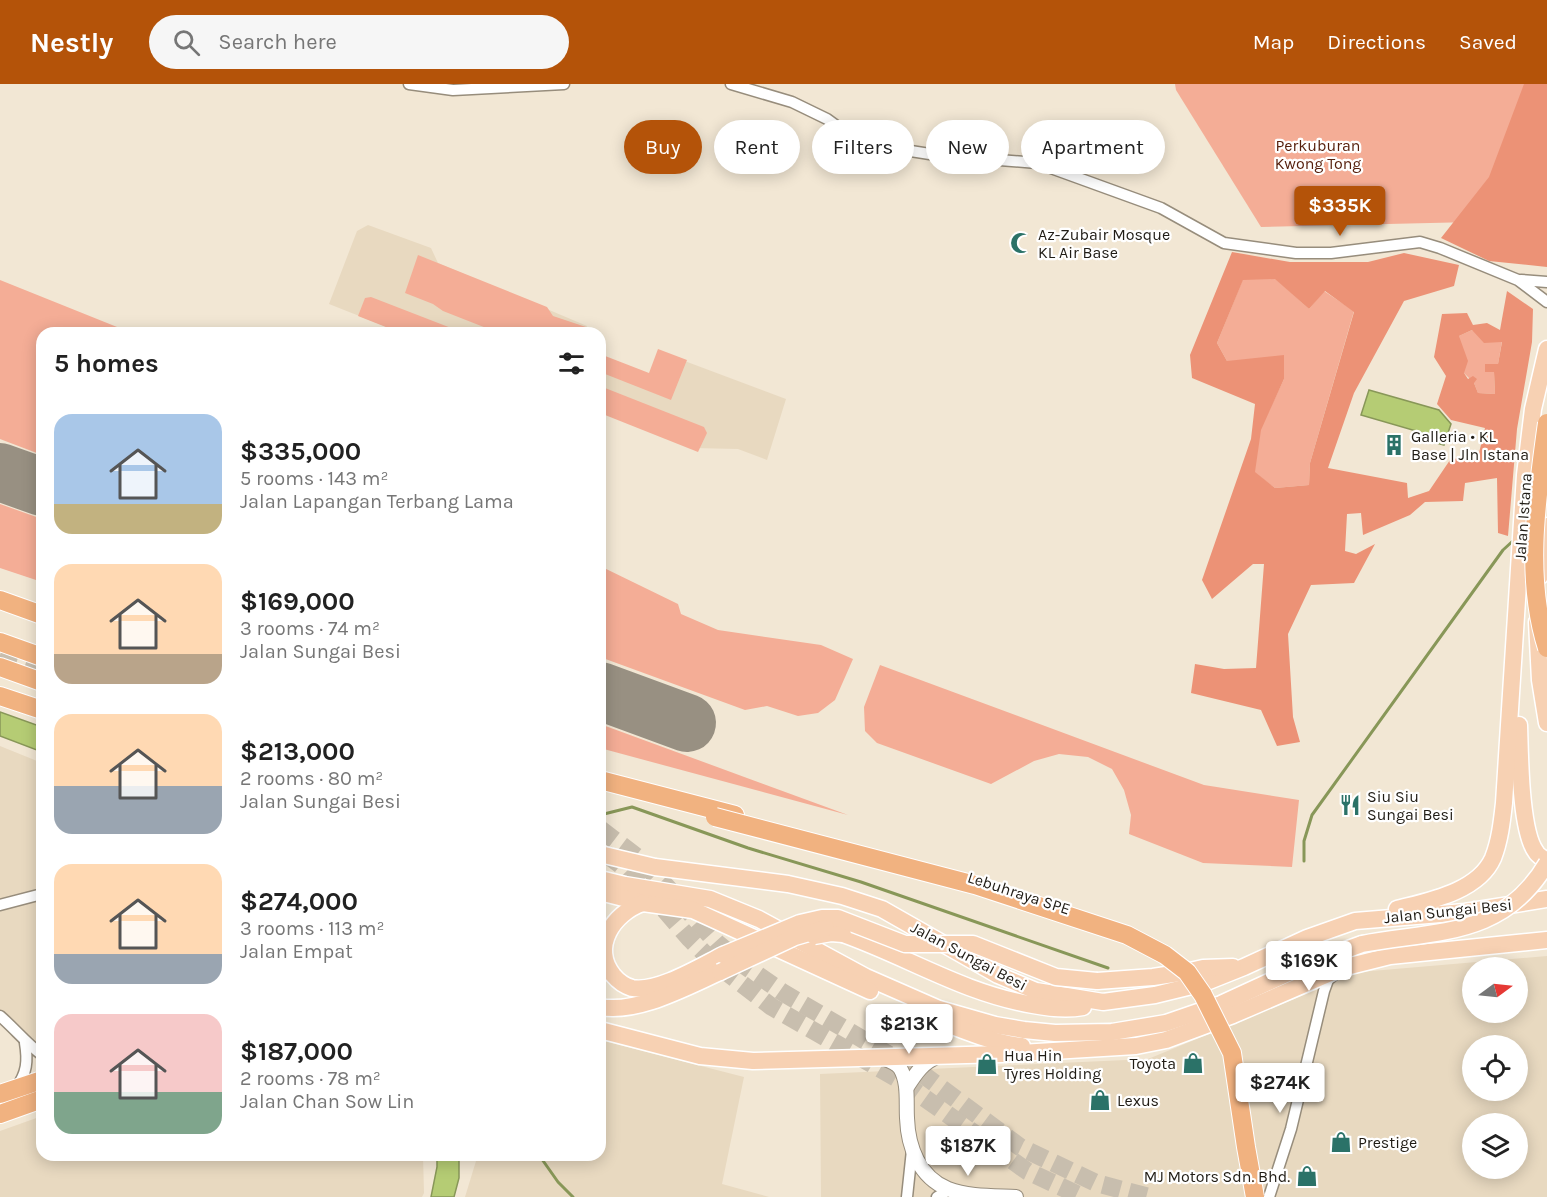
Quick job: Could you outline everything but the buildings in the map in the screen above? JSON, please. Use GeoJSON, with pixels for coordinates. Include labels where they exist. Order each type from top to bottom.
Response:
{"type":"FeatureCollection","features":[{"type":"Feature","properties":{"kind":"highway"},"geometry":{"type":"LineString","coordinates":[[1547,423],[1539,478],[1535,538],[1535,592],[1547,648]]}},
{"type":"Feature","properties":{"kind":"highway"},"geometry":{"type":"LineString","coordinates":[[0,594],[36,606]]}},
{"type":"Feature","properties":{"kind":"highway"},"geometry":{"type":"LineString","coordinates":[[0,600],[36,613]]}},
{"type":"Feature","properties":{"kind":"highway"},"geometry":{"type":"LineString","coordinates":[[0,642],[36,655]]}},
{"type":"Feature","properties":{"kind":"highway"},"geometry":{"type":"LineString","coordinates":[[0,667],[36,680]]}},
{"type":"Feature","properties":{"kind":"highway"},"geometry":{"type":"LineString","coordinates":[[0,696],[36,708]]}},
{"type":"Feature","properties":{"kind":"highway","name":"Lebuhraya SPE"},"geometry":{"type":"LineString","coordinates":[[606,782],[975,879],[1129,928],[1168,946],[1192,967],[1227,1024],[1237,1053],[1261,1197]]}},
{"type":"Feature","properties":{"kind":"highway","name":"Lebuhraya SPE"},"geometry":{"type":"LineString","coordinates":[[606,788],[975,885],[1127,935],[1165,955],[1187,972],[1193,980],[1232,1053],[1255,1197]]}},
{"type":"Feature","properties":{"kind":"highway"},"geometry":{"type":"LineString","coordinates":[[7,1092],[36,1082]]}},
{"type":"Feature","properties":{"kind":"highway"},"geometry":{"type":"LineString","coordinates":[[0,1114],[36,1101]]}},
{"type":"Feature","properties":{"kind":"main road","name":"Jalan Istana"},"geometry":{"type":"LineString","coordinates":[[1516,615],[1533,409],[1547,349]]}},
{"type":"Feature","properties":{"kind":"main road"},"geometry":{"type":"LineString","coordinates":[[1547,526],[1537,618],[1540,680],[1547,723]]}},
{"type":"Feature","properties":{"kind":"main road"},"geometry":{"type":"LineString","coordinates":[[606,880],[710,899],[759,919],[866,977],[939,1009],[995,1025],[1054,1033],[1112,1032],[1166,1023],[1221,1004],[1310,963],[1362,944],[1398,937],[1437,934],[1479,923],[1511,906],[1539,876],[1547,862],[1536,853],[1525,816],[1520,760],[1516,615]]}},
{"type":"Feature","properties":{"kind":"main road"},"geometry":{"type":"LineString","coordinates":[[1355,921],[1458,890],[1478,877],[1492,860],[1499,838],[1504,803],[1516,615]]}},
{"type":"Feature","properties":{"kind":"main road","name":"Jalan Sungai Besi"},"geometry":{"type":"LineString","coordinates":[[606,855],[655,867],[788,884],[843,896],[882,909],[998,975],[1036,992],[1103,1002],[1155,995],[1203,983],[1307,938],[1355,921],[1465,912],[1547,900]]}},
{"type":"Feature","properties":{"kind":"main road"},"geometry":{"type":"LineString","coordinates":[[606,894],[643,903],[693,910],[871,992],[937,1020],[1010,1045],[1067,1051]]}},
{"type":"Feature","properties":{"kind":"main road"},"geometry":{"type":"LineString","coordinates":[[606,941],[617,918],[632,907],[643,903]]}},
{"type":"Feature","properties":{"kind":"main road"},"geometry":{"type":"LineString","coordinates":[[606,1007],[625,1007],[658,999],[800,923],[822,918],[838,918],[904,944],[973,944],[1056,976],[1096,981],[1174,974],[1203,968],[1244,967]]}},
{"type":"Feature","properties":{"kind":"main road"},"geometry":{"type":"LineString","coordinates":[[778,946],[807,933],[833,926],[862,928]]}},
{"type":"Feature","properties":{"kind":"main road"},"geometry":{"type":"LineString","coordinates":[[606,961],[610,971],[625,985],[633,988],[660,984],[821,934],[843,934],[883,949],[961,986],[1015,1002],[1049,1008],[1074,1009],[1103,1002]]}},
{"type":"Feature","properties":{"kind":"main road"},"geometry":{"type":"LineString","coordinates":[[606,1032],[679,1051],[734,1060],[804,1060],[1067,1051],[1136,1046],[1166,1040],[1233,1015],[1342,968],[1390,956],[1545,939]]}},
{"type":"Feature","properties":{"kind":"street"},"geometry":{"type":"LineString","coordinates":[[409,84],[453,90],[564,84]]}},
{"type":"Feature","properties":{"kind":"street"},"geometry":{"type":"LineString","coordinates":[[731,84],[792,102],[827,119],[860,143],[936,156],[1037,162],[1161,208],[1224,243],[1296,253],[1319,253],[1420,242],[1518,280],[1547,302]]}},
{"type":"Feature","properties":{"kind":"street"},"geometry":{"type":"LineString","coordinates":[[1518,280],[1547,282]]}},
{"type":"Feature","properties":{"kind":"street"},"geometry":{"type":"LineString","coordinates":[[0,905],[36,896]]}},
{"type":"Feature","properties":{"kind":"street"},"geometry":{"type":"LineString","coordinates":[[1269,1197],[1291,1129],[1324,991],[1328,980],[1342,968]]}},
{"type":"Feature","properties":{"kind":"street"},"geometry":{"type":"LineString","coordinates":[[0,1016],[16,1030],[25,1043],[36,1051]]}},
{"type":"Feature","properties":{"kind":"street"},"geometry":{"type":"LineString","coordinates":[[7,1092],[22,1079],[26,1069],[25,1043]]}},
{"type":"Feature","properties":{"kind":"street"},"geometry":{"type":"LineString","coordinates":[[907,1087],[921,1067],[931,1059],[944,1055]]}},
{"type":"Feature","properties":{"kind":"street"},"geometry":{"type":"LineString","coordinates":[[878,1056],[899,1067],[907,1087],[907,1121],[917,1163],[943,1193],[1016,1197]]}},
{"type":"Feature","properties":{"kind":"street"},"geometry":{"type":"LineString","coordinates":[[907,1197],[912,1148]]}},
{"type":"Feature","properties":{"kind":"shaded area"},"geometry":{"type":"Polygon","coordinates":[[[1524,84],[1547,84],[1547,267],[1489,261],[1441,238],[1489,177],[1524,84]]]}},
{"type":"Feature","properties":{"kind":"shaded area"},"geometry":{"type":"Polygon","coordinates":[[[368,225],[431,248],[438,263],[587,327],[387,327],[329,304],[357,231],[368,225]]]}},
{"type":"Feature","properties":{"kind":"shaded area"},"geometry":{"type":"Polygon","coordinates":[[[1232,252],[1290,262],[1368,262],[1404,253],[1459,265],[1454,286],[1404,301],[1354,393],[1328,468],[1407,483],[1408,498],[1429,491],[1450,460],[1479,453],[1485,428],[1451,420],[1437,404],[1446,376],[1434,357],[1442,314],[1467,313],[1473,325],[1487,323],[1500,330],[1507,291],[1533,309],[1532,342],[1517,429],[1508,536],[1498,533],[1497,478],[1465,483],[1463,501],[1425,502],[1410,515],[1363,535],[1361,513],[1347,514],[1345,551],[1356,554],[1375,544],[1354,583],[1311,585],[1288,634],[1293,717],[1300,742],[1277,746],[1261,710],[1191,693],[1195,664],[1224,669],[1256,668],[1264,564],[1253,564],[1212,599],[1202,580],[1251,439],[1255,404],[1192,378],[1190,355],[1232,252]],[[1275,279],[1243,280],[1217,343],[1227,361],[1284,355],[1284,379],[1261,430],[1255,472],[1275,488],[1309,485],[1310,463],[1354,312],[1325,291],[1309,309],[1275,279]],[[1472,330],[1459,336],[1468,361],[1464,373],[1468,379],[1473,376],[1477,379],[1474,383],[1478,393],[1495,394],[1494,372],[1485,372],[1485,364],[1498,364],[1502,342],[1484,343],[1472,330]]]}},
{"type":"Feature","properties":{"kind":"shaded area"},"geometry":{"type":"Polygon","coordinates":[[[658,351],[786,399],[767,460],[738,449],[693,448],[606,414],[606,357],[650,374],[658,351]]]}},
{"type":"Feature","properties":{"kind":"shaded area"},"geometry":{"type":"Polygon","coordinates":[[[1369,390],[1439,410],[1451,424],[1444,445],[1429,441],[1430,435],[1361,415],[1369,390]]]}},
{"type":"Feature","properties":{"kind":"shaded area"},"geometry":{"type":"Polygon","coordinates":[[[0,712],[36,725],[36,750],[0,736],[0,712]]]}},
{"type":"Feature","properties":{"kind":"shaded area"},"geometry":{"type":"Polygon","coordinates":[[[0,746],[36,761],[36,1042],[0,1010],[0,746]]]}},
{"type":"Feature","properties":{"kind":"shaded area"},"geometry":{"type":"Polygon","coordinates":[[[1547,956],[1547,1197],[821,1197],[820,1074],[1148,1059],[1360,972],[1462,963],[1462,1023],[1528,1023],[1528,958],[1547,956]]]}},
{"type":"Feature","properties":{"kind":"shaded area"},"geometry":{"type":"Polygon","coordinates":[[[606,1042],[744,1077],[722,1184],[769,1197],[465,1197],[476,1161],[606,1161],[606,1042]]]}},
{"type":"Feature","properties":{"kind":"shaded area"},"geometry":{"type":"Polygon","coordinates":[[[36,1118],[36,1161],[423,1161],[424,1193],[422,1197],[0,1197],[0,1131],[36,1118]]]}},
{"type":"Feature","properties":{"kind":"shaded area"},"geometry":{"type":"Polygon","coordinates":[[[437,1161],[459,1161],[459,1178],[454,1197],[431,1197],[437,1161]]]}},
{"type":"Feature","properties":{"kind":"green space","name":"Perkuburan Kwong Tong"},"geometry":{"type":"Polygon","coordinates":[[[1175,84],[1547,84],[1473,222],[1261,227],[1176,90],[1175,84]]]}},
{"type":"Feature","properties":{"kind":"green space"},"geometry":{"type":"Polygon","coordinates":[[[418,255],[547,307],[553,316],[586,327],[484,327],[405,293],[418,255]]]}},
{"type":"Feature","properties":{"kind":"green space"},"geometry":{"type":"Polygon","coordinates":[[[1243,279],[1276,279],[1309,309],[1324,291],[1354,311],[1310,463],[1309,485],[1275,488],[1254,472],[1260,430],[1284,379],[1227,361],[1217,343],[1243,279]]]}},
{"type":"Feature","properties":{"kind":"green space"},"geometry":{"type":"Polygon","coordinates":[[[0,280],[117,327],[36,327],[36,453],[0,439],[0,280]]]}},
{"type":"Feature","properties":{"kind":"green space"},"geometry":{"type":"Polygon","coordinates":[[[371,297],[448,327],[386,327],[358,316],[365,298],[371,297]]]}},
{"type":"Feature","properties":{"kind":"green space"},"geometry":{"type":"Polygon","coordinates":[[[1472,330],[1502,341],[1498,364],[1486,364],[1494,372],[1495,394],[1478,393],[1474,383],[1463,372],[1459,336],[1472,330]]]}},
{"type":"Feature","properties":{"kind":"green space"},"geometry":{"type":"Polygon","coordinates":[[[658,349],[687,360],[671,400],[606,374],[606,356],[649,373],[658,349]]]}},
{"type":"Feature","properties":{"kind":"green space"},"geometry":{"type":"Polygon","coordinates":[[[606,388],[704,427],[707,433],[698,452],[606,415],[606,388]]]}},
{"type":"Feature","properties":{"kind":"green space"},"geometry":{"type":"Polygon","coordinates":[[[0,504],[36,517],[36,580],[0,568],[0,504]]]}},
{"type":"Feature","properties":{"kind":"green space"},"geometry":{"type":"Polygon","coordinates":[[[606,569],[678,604],[681,614],[718,630],[821,645],[853,659],[835,700],[818,713],[798,716],[767,706],[745,710],[606,659],[606,569]]]}},
{"type":"Feature","properties":{"kind":"green space"},"geometry":{"type":"Polygon","coordinates":[[[880,665],[1204,785],[1299,800],[1292,867],[1203,863],[1129,834],[1131,815],[1124,790],[1112,769],[1088,757],[1059,754],[1034,761],[991,784],[877,743],[865,731],[864,707],[880,665]]]}},
{"type":"Feature","properties":{"kind":"green space"},"geometry":{"type":"Polygon","coordinates":[[[606,726],[848,815],[606,750],[606,726]]]}},
{"type":"Feature","properties":{"kind":"waterway"},"geometry":{"type":"LineString","coordinates":[[1304,861],[1304,841],[1312,815],[1503,550],[1515,539]]}},
{"type":"Feature","properties":{"kind":"waterway"},"geometry":{"type":"LineString","coordinates":[[606,814],[632,807],[748,848],[861,882],[1108,968]]}},
{"type":"Feature","properties":{"kind":"waterway"},"geometry":{"type":"LineString","coordinates":[[543,1161],[558,1182],[573,1197]]}},
{"type":"Feature","properties":{"kind":"runway"},"geometry":{"type":"LineString","coordinates":[[0,472],[36,485]]}},
{"type":"Feature","properties":{"kind":"runway"},"geometry":{"type":"LineString","coordinates":[[606,693],[687,723]]}},
{"type":"Feature","properties":{"kind":"tunnel"},"geometry":{"type":"LineString","coordinates":[[0,655],[36,666]]}},
{"type":"Feature","properties":{"kind":"tunnel"},"geometry":{"type":"LineString","coordinates":[[606,834],[637,857],[717,943],[782,992],[925,1076],[1020,1147],[1096,1183],[1149,1197]]}},
{"type":"Feature","properties":{"kind":"tunnel"},"geometry":{"type":"LineString","coordinates":[[606,854],[626,869],[711,960],[772,1007],[898,1079],[1027,1171],[1083,1197]]}},
{"type":"Feature","properties":{"kind":"place","name":"Az-Zubair Mosque KL Air Base"},"geometry":{"type":"Point","coordinates":[1021,243]}},
{"type":"Feature","properties":{"kind":"place","name":"Galleria • KL Base | Jln Istana"},"geometry":{"type":"Point","coordinates":[1394,445]}},
{"type":"Feature","properties":{"kind":"place","name":"Siu Siu Sungai Besi"},"geometry":{"type":"Point","coordinates":[1350,805]}},
{"type":"Feature","properties":{"kind":"place","name":"Toyota"},"geometry":{"type":"Point","coordinates":[1193,1063]}},
{"type":"Feature","properties":{"kind":"place","name":"Hua Hin Tyres Holding"},"geometry":{"type":"Point","coordinates":[987,1064]}},
{"type":"Feature","properties":{"kind":"place","name":"Lexus"},"geometry":{"type":"Point","coordinates":[1100,1100]}},
{"type":"Feature","properties":{"kind":"place","name":"Prestige"},"geometry":{"type":"Point","coordinates":[1341,1142]}},
{"type":"Feature","properties":{"kind":"place","name":"MJ Motors Sdn. Bhd."},"geometry":{"type":"Point","coordinates":[1307,1176]}}]}
